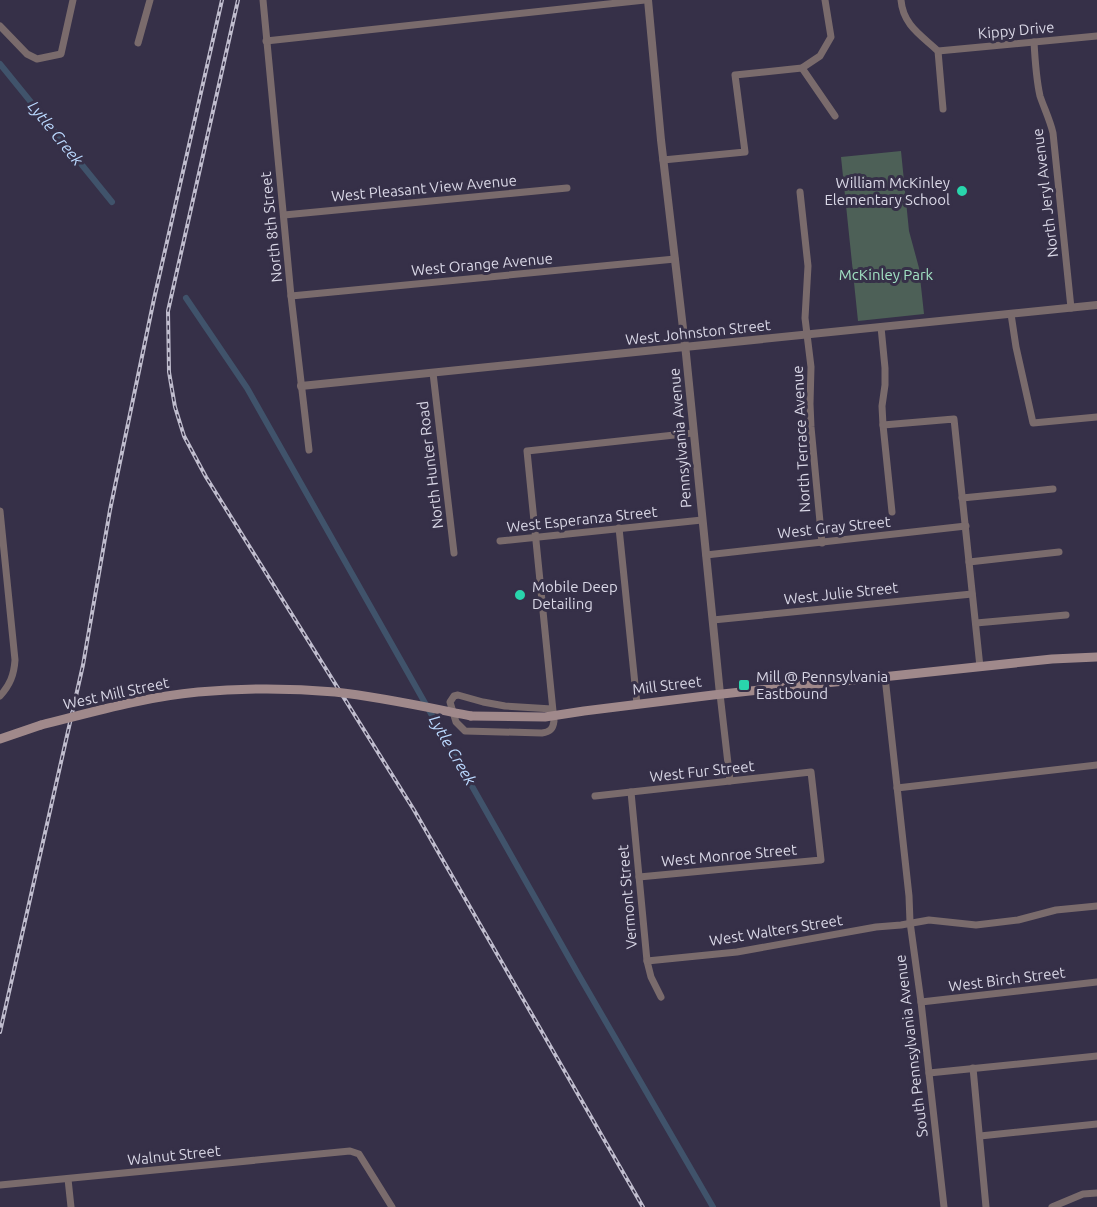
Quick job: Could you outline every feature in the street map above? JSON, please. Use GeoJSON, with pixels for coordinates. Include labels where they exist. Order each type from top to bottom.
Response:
{"type":"FeatureCollection","features":[{"type":"Feature","properties":{"kind":"main road","name":"Mill Street"},"geometry":{"type":"LineString","coordinates":[[242,689],[336,692],[471,716],[545,717],[553,712],[1052,659],[1097,657]]}},
{"type":"Feature","properties":{"kind":"main road","name":"West Mill Street"},"geometry":{"type":"LineString","coordinates":[[0,739],[41,725],[109,707],[150,699],[242,689]]}},
{"type":"Feature","properties":{"kind":"street"},"geometry":{"type":"LineString","coordinates":[[0,26],[27,54],[37,59],[61,54],[73,0]]}},
{"type":"Feature","properties":{"kind":"street"},"geometry":{"type":"LineString","coordinates":[[138,43],[150,0]]}},
{"type":"Feature","properties":{"kind":"street","name":"North 8th Street"},"geometry":{"type":"LineString","coordinates":[[263,0],[291,296],[309,450]]}},
{"type":"Feature","properties":{"kind":"street"},"geometry":{"type":"LineString","coordinates":[[266,41],[646,0]]}},
{"type":"Feature","properties":{"kind":"street","name":"Pennsylvania Avenue"},"geometry":{"type":"LineString","coordinates":[[646,0],[685,347],[720,694]]}},
{"type":"Feature","properties":{"kind":"street"},"geometry":{"type":"LineString","coordinates":[[663,160],[745,152],[735,75],[802,68],[820,56],[831,37],[825,0]]}},
{"type":"Feature","properties":{"kind":"street"},"geometry":{"type":"LineString","coordinates":[[901,0],[902,10],[908,22],[938,51],[943,109]]}},
{"type":"Feature","properties":{"kind":"street","name":"Kippy Drive"},"geometry":{"type":"LineString","coordinates":[[938,51],[1097,36]]}},
{"type":"Feature","properties":{"kind":"street","name":"North Jeryl Avenue"},"geometry":{"type":"LineString","coordinates":[[1034,42],[1036,75],[1053,133],[1071,308]]}},
{"type":"Feature","properties":{"kind":"street"},"geometry":{"type":"LineString","coordinates":[[802,68],[835,116]]}},
{"type":"Feature","properties":{"kind":"street","name":"West Pleasant View Avenue"},"geometry":{"type":"LineString","coordinates":[[284,215],[567,188]]}},
{"type":"Feature","properties":{"kind":"street","name":"North Terrace Avenue"},"geometry":{"type":"LineString","coordinates":[[800,192],[808,266],[805,318],[811,367],[811,427],[822,543]]}},
{"type":"Feature","properties":{"kind":"street","name":"West Orange Avenue"},"geometry":{"type":"LineString","coordinates":[[291,296],[675,259]]}},
{"type":"Feature","properties":{"kind":"street","name":"West Johnston Street"},"geometry":{"type":"LineString","coordinates":[[301,386],[1097,305]]}},
{"type":"Feature","properties":{"kind":"street"},"geometry":{"type":"LineString","coordinates":[[1011,314],[1016,347],[1034,423],[1097,417]]}},
{"type":"Feature","properties":{"kind":"street"},"geometry":{"type":"LineString","coordinates":[[881,327],[885,368],[883,425],[892,512]]}},
{"type":"Feature","properties":{"kind":"street","name":"North Hunter Road"},"geometry":{"type":"LineString","coordinates":[[433,373],[454,553]]}},
{"type":"Feature","properties":{"kind":"street"},"geometry":{"type":"LineString","coordinates":[[883,425],[954,419],[980,667]]}},
{"type":"Feature","properties":{"kind":"street"},"geometry":{"type":"LineString","coordinates":[[553,712],[505,706],[458,695],[450,702],[456,722],[465,731],[547,733],[554,725],[553,712],[535,537],[527,451],[693,433]]}},
{"type":"Feature","properties":{"kind":"street"},"geometry":{"type":"LineString","coordinates":[[962,498],[1053,489]]}},
{"type":"Feature","properties":{"kind":"street"},"geometry":{"type":"LineString","coordinates":[[0,511],[15,670],[11,682],[0,696]]}},
{"type":"Feature","properties":{"kind":"street","name":"West Esperanza Street"},"geometry":{"type":"LineString","coordinates":[[500,541],[702,520]]}},
{"type":"Feature","properties":{"kind":"street","name":"West Gray Street"},"geometry":{"type":"LineString","coordinates":[[706,555],[966,526]]}},
{"type":"Feature","properties":{"kind":"street"},"geometry":{"type":"LineString","coordinates":[[619,528],[637,704]]}},
{"type":"Feature","properties":{"kind":"street"},"geometry":{"type":"LineString","coordinates":[[969,562],[1059,552]]}},
{"type":"Feature","properties":{"kind":"street","name":"West Julie Street"},"geometry":{"type":"LineString","coordinates":[[713,620],[972,594]]}},
{"type":"Feature","properties":{"kind":"street"},"geometry":{"type":"LineString","coordinates":[[976,623],[1066,615]]}},
{"type":"Feature","properties":{"kind":"street","name":"South Pennsylvania Avenue"},"geometry":{"type":"LineString","coordinates":[[885,677],[908,882],[910,922],[944,1207]]}},
{"type":"Feature","properties":{"kind":"street"},"geometry":{"type":"LineString","coordinates":[[720,694],[730,781]]}},
{"type":"Feature","properties":{"kind":"street"},"geometry":{"type":"LineString","coordinates":[[897,788],[1097,765]]}},
{"type":"Feature","properties":{"kind":"street","name":"West Fur Street"},"geometry":{"type":"LineString","coordinates":[[595,796],[811,772],[821,860]]}},
{"type":"Feature","properties":{"kind":"street","name":"Vermont Street"},"geometry":{"type":"LineString","coordinates":[[630,792],[647,961],[651,977],[662,997]]}},
{"type":"Feature","properties":{"kind":"street","name":"West Monroe Street"},"geometry":{"type":"LineString","coordinates":[[639,877],[821,860]]}},
{"type":"Feature","properties":{"kind":"street","name":"West Walters Street"},"geometry":{"type":"LineString","coordinates":[[647,961],[748,951],[910,922],[940,920],[976,925],[1018,920],[1056,910],[1097,906]]}},
{"type":"Feature","properties":{"kind":"street","name":"West Birch Street"},"geometry":{"type":"LineString","coordinates":[[921,1002],[1097,982]]}},
{"type":"Feature","properties":{"kind":"street"},"geometry":{"type":"LineString","coordinates":[[929,1073],[1097,1056]]}},
{"type":"Feature","properties":{"kind":"street"},"geometry":{"type":"LineString","coordinates":[[973,1068],[986,1207]]}},
{"type":"Feature","properties":{"kind":"street"},"geometry":{"type":"LineString","coordinates":[[980,1136],[1097,1124]]}},
{"type":"Feature","properties":{"kind":"street","name":"Walnut Street"},"geometry":{"type":"LineString","coordinates":[[0,1185],[350,1151],[359,1154],[392,1207]]}},
{"type":"Feature","properties":{"kind":"street"},"geometry":{"type":"LineString","coordinates":[[68,1179],[71,1207]]}},
{"type":"Feature","properties":{"kind":"street"},"geometry":{"type":"LineString","coordinates":[[1052,1207],[1083,1194],[1097,1193]]}},
{"type":"Feature","properties":{"kind":"green space","name":"McKinley Park"},"geometry":{"type":"Polygon","coordinates":[[[901,151],[909,231],[919,268],[924,314],[858,321],[841,157],[901,151]]]}},
{"type":"Feature","properties":{"kind":"waterway","name":"Lytle Creek"},"geometry":{"type":"LineString","coordinates":[[0,64],[112,202]]}},
{"type":"Feature","properties":{"kind":"waterway","name":"Lytle Creek"},"geometry":{"type":"LineString","coordinates":[[186,298],[247,388],[577,972],[713,1207]]}},
{"type":"Feature","properties":{"kind":"railway"},"geometry":{"type":"LineString","coordinates":[[0,1032],[83,665],[110,510],[154,299],[222,0]]}},
{"type":"Feature","properties":{"kind":"railway"},"geometry":{"type":"LineString","coordinates":[[238,0],[168,311],[169,372],[175,407],[184,436],[206,477],[414,810],[643,1207]]}},
{"type":"Feature","properties":{"kind":"place","name":"William McKinley Elementary School"},"geometry":{"type":"Point","coordinates":[962,191]}},
{"type":"Feature","properties":{"kind":"place","name":"Mobile Deep Detailing"},"geometry":{"type":"Point","coordinates":[520,595]}},
{"type":"Feature","properties":{"kind":"place","name":"Mill @ Pennsylvania Eastbound"},"geometry":{"type":"Point","coordinates":[744,685]}}]}
